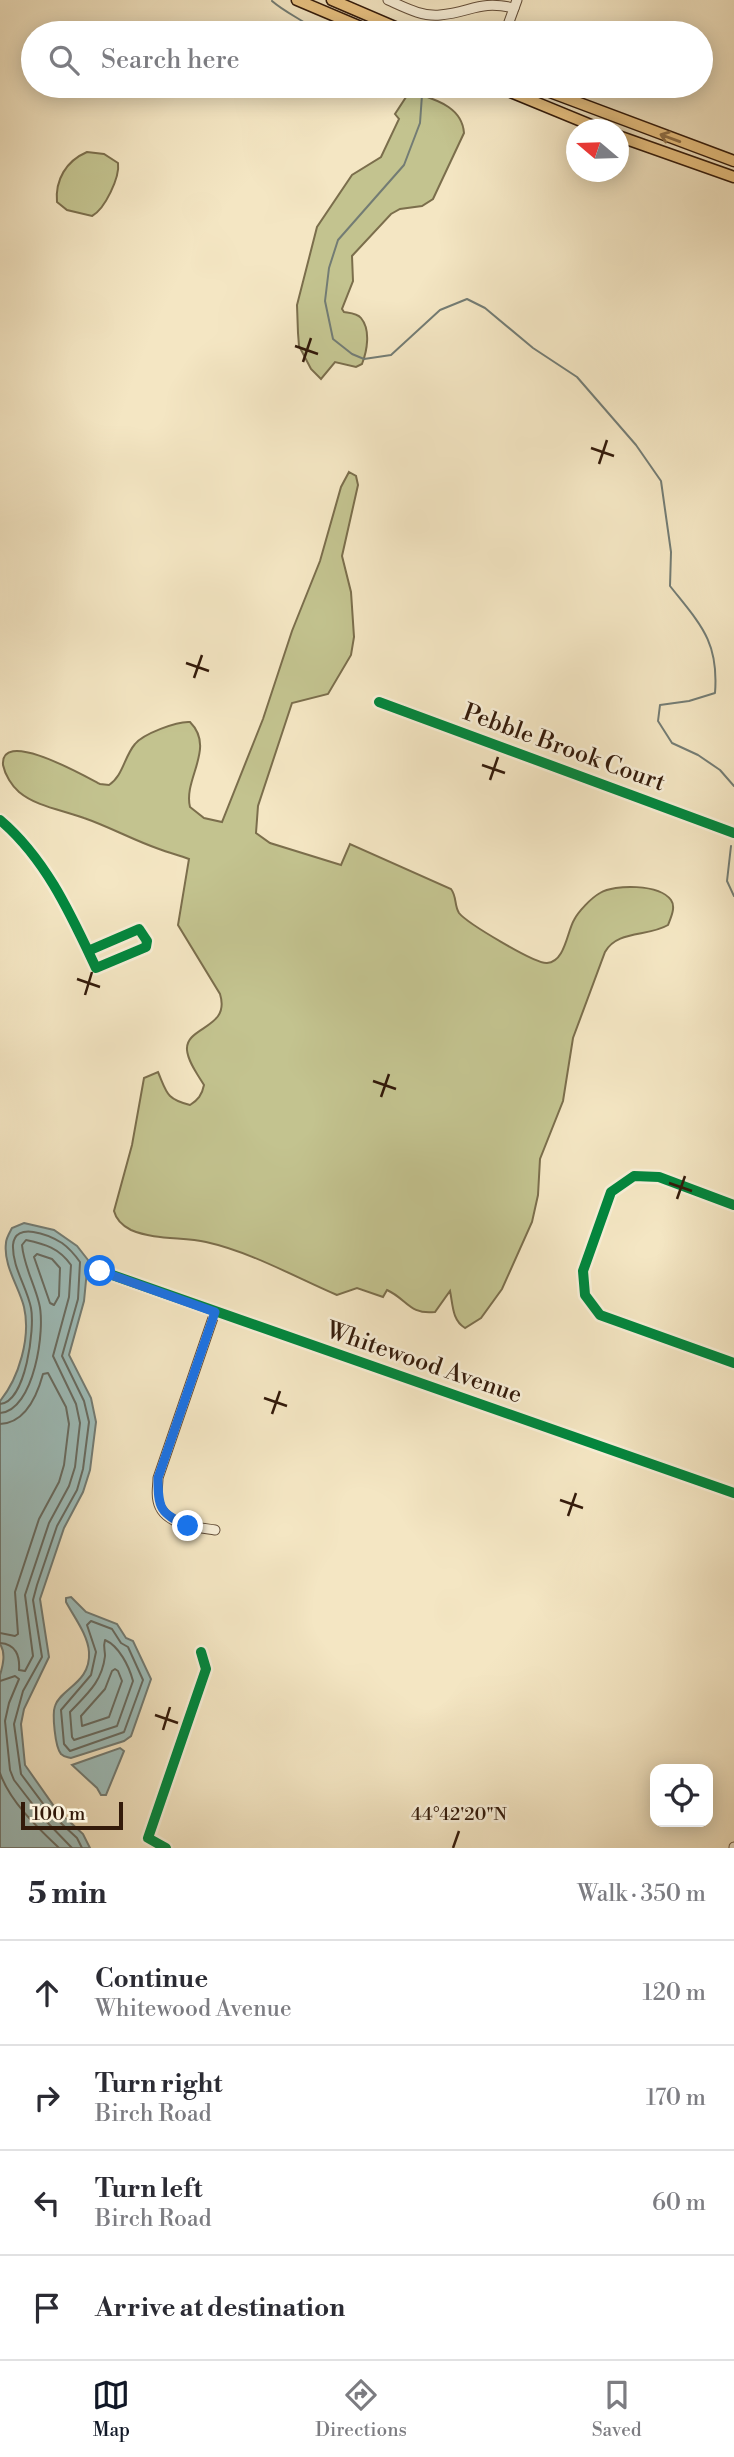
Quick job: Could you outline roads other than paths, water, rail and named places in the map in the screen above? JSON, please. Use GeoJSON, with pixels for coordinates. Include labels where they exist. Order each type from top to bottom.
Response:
{"type":"FeatureCollection","features":[{"type":"Feature","properties":{"kind":"main road"},"geometry":{"type":"LineString","coordinates":[[298,0],[346,21]]}},
{"type":"Feature","properties":{"kind":"main road"},"geometry":{"type":"LineString","coordinates":[[332,0],[381,21]]}},
{"type":"Feature","properties":{"kind":"main road"},"geometry":{"type":"LineString","coordinates":[[525,98],[576,119]]}},
{"type":"Feature","properties":{"kind":"main road"},"geometry":{"type":"LineString","coordinates":[[566,98],[734,161]]}},
{"type":"Feature","properties":{"kind":"main road"},"geometry":{"type":"LineString","coordinates":[[629,140],[734,177]]}},
{"type":"Feature","properties":{"kind":"street"},"geometry":{"type":"LineString","coordinates":[[388,0],[421,14],[440,15],[487,1],[516,4],[510,21]]}},
{"type":"Feature","properties":{"kind":"street","name":"Pebble Brook Court"},"geometry":{"type":"LineString","coordinates":[[379,702],[734,833]]}},
{"type":"Feature","properties":{"kind":"street"},"geometry":{"type":"LineString","coordinates":[[0,820],[42,865],[96,968],[146,947],[147,941],[139,929],[88,951]]}},
{"type":"Feature","properties":{"kind":"street"},"geometry":{"type":"LineString","coordinates":[[734,1205],[659,1177],[634,1176],[611,1192],[583,1270],[585,1295],[600,1315],[734,1363]]}},
{"type":"Feature","properties":{"kind":"street","name":"Whitewood Avenue"},"geometry":{"type":"LineString","coordinates":[[100,1271],[734,1493]]}},
{"type":"Feature","properties":{"kind":"street"},"geometry":{"type":"LineString","coordinates":[[215,1312],[158,1478],[158,1503],[168,1517],[188,1526],[215,1530]]}},
{"type":"Feature","properties":{"kind":"street"},"geometry":{"type":"LineString","coordinates":[[166,1848],[148,1838],[206,1669],[201,1652]]}},
{"type":"Feature","properties":{"kind":"water"},"geometry":{"type":"Polygon","coordinates":[[[24,1223],[54,1230],[77,1246],[88,1260],[84,1301],[69,1355],[91,1398],[96,1422],[90,1470],[83,1492],[64,1528],[40,1599],[49,1657],[24,1709],[21,1724],[25,1765],[56,1809],[83,1834],[90,1848],[0,1848],[0,1675],[3,1655],[0,1644],[0,1401],[18,1369],[26,1331],[24,1307],[9,1268],[6,1243],[12,1228],[24,1223]]]}},
{"type":"Feature","properties":{"kind":"water"},"geometry":{"type":"Polygon","coordinates":[[[71,1597],[86,1612],[117,1624],[126,1638],[133,1641],[151,1679],[131,1736],[124,1741],[71,1758],[63,1756],[57,1745],[54,1710],[58,1700],[81,1678],[89,1652],[83,1633],[66,1602],[66,1598],[71,1597]]]}},
{"type":"Feature","properties":{"kind":"water"},"geometry":{"type":"Polygon","coordinates":[[[120,1748],[124,1751],[106,1795],[101,1795],[72,1765],[120,1748]]]}},
{"type":"Feature","properties":{"kind":"waterway"},"geometry":{"type":"LineString","coordinates":[[272,1],[302,21]]}},
{"type":"Feature","properties":{"kind":"waterway"},"geometry":{"type":"LineString","coordinates":[[422,98],[420,123],[404,165],[338,240],[329,268],[325,301],[333,339],[352,354],[364,359],[391,355],[440,310],[467,299],[485,308],[533,348],[577,377],[636,445],[661,481],[671,552],[670,586],[705,634],[714,660],[715,693],[689,701],[660,705],[658,721],[672,743],[698,755],[720,770],[734,786]]}},
{"type":"Feature","properties":{"kind":"waterway"},"geometry":{"type":"LineString","coordinates":[[731,846],[727,881],[734,896]]}}]}
